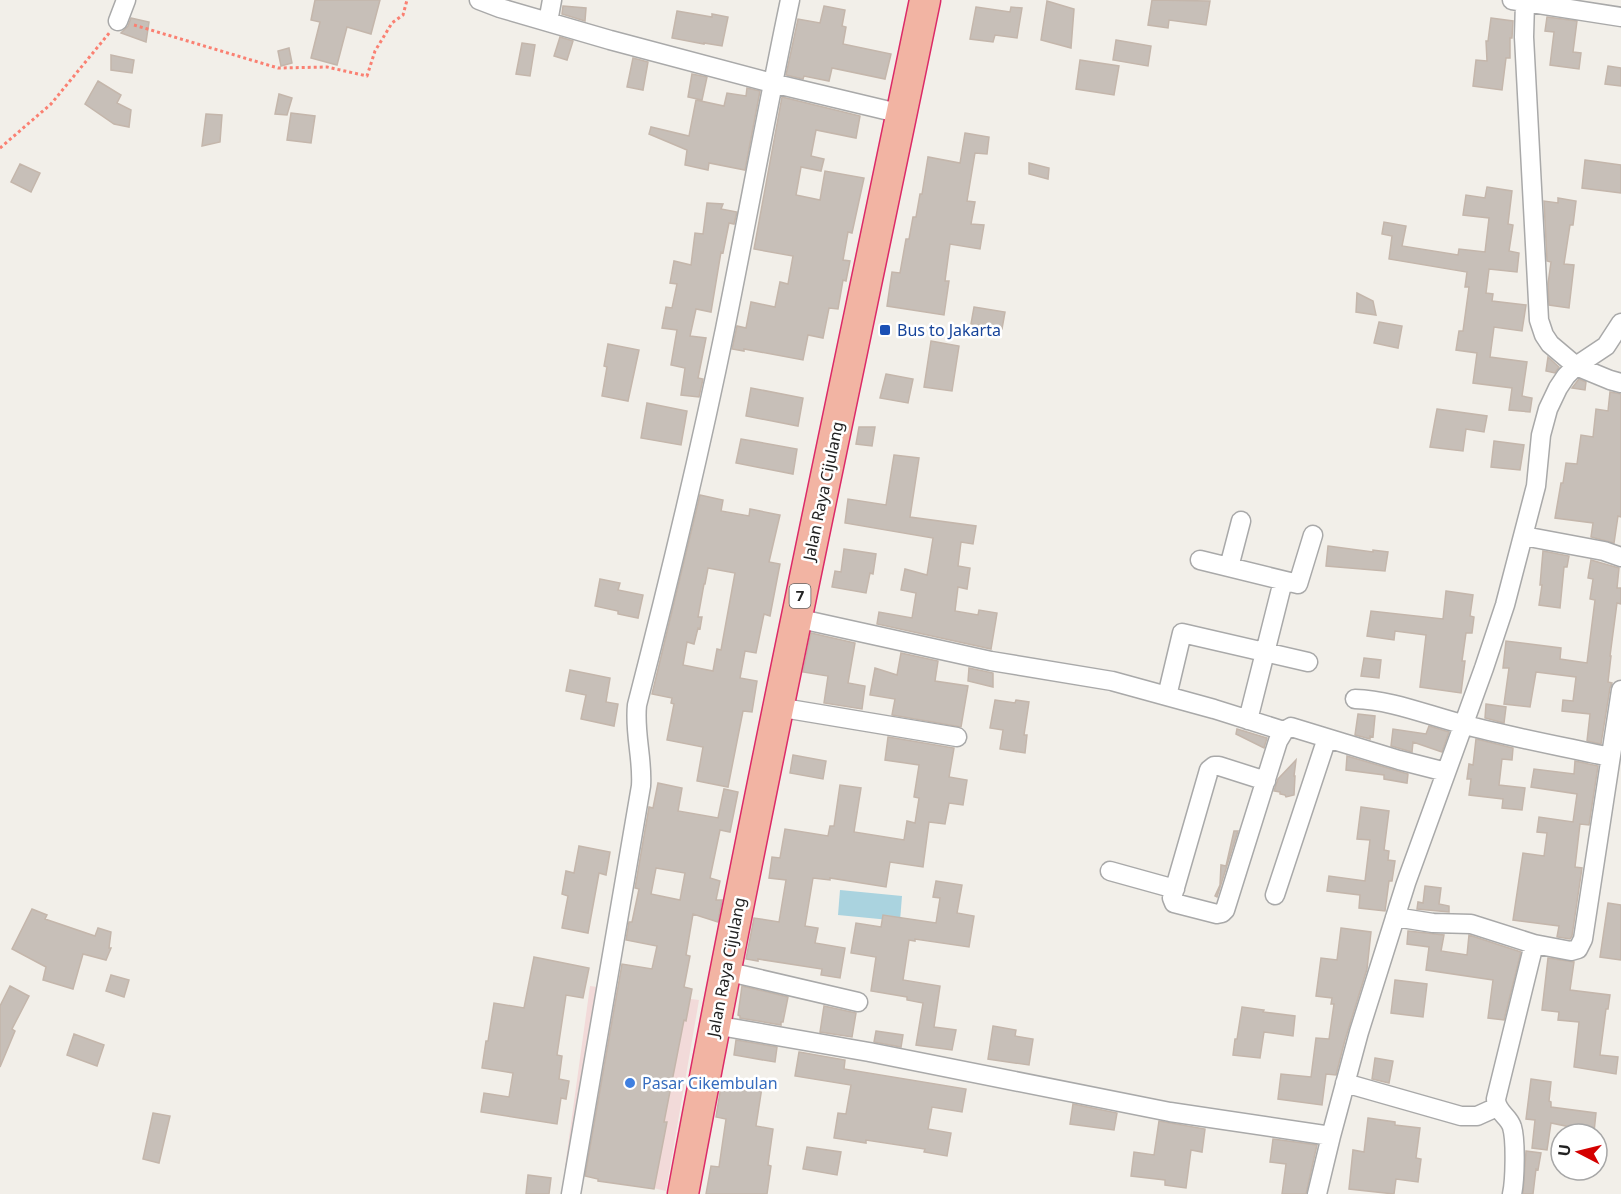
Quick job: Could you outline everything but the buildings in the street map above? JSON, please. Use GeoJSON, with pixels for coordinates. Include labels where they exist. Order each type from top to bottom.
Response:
{"type":"FeatureCollection","features":[{"type":"Feature","properties":{"kind":"highway","name":"Jalan Raya Cijulang"},"geometry":{"type":"LineString","coordinates":[[683,1194],[777,707],[925,0]]}},
{"type":"Feature","properties":{"kind":"street"},"geometry":{"type":"LineString","coordinates":[[118,21],[126,0]]}},
{"type":"Feature","properties":{"kind":"street"},"geometry":{"type":"LineString","coordinates":[[479,0],[548,22],[772,83],[902,114]]}},
{"type":"Feature","properties":{"kind":"street"},"geometry":{"type":"LineString","coordinates":[[548,22],[552,0]]}},
{"type":"Feature","properties":{"kind":"street"},"geometry":{"type":"LineString","coordinates":[[571,1194],[641,786],[637,705],[675,560],[720,354],[790,0]]}},
{"type":"Feature","properties":{"kind":"street"},"geometry":{"type":"LineString","coordinates":[[1621,17],[1521,1],[1539,320],[1550,344],[1576,366],[1610,381],[1621,383]]}},
{"type":"Feature","properties":{"kind":"street"},"geometry":{"type":"LineString","coordinates":[[1317,1194],[1359,1032],[1395,917],[1505,605],[1536,486],[1541,435],[1548,409],[1566,376],[1576,366],[1606,346],[1621,323]]}},
{"type":"Feature","properties":{"kind":"street"},"geometry":{"type":"LineString","coordinates":[[1229,567],[1241,521]]}},
{"type":"Feature","properties":{"kind":"street"},"geometry":{"type":"LineString","coordinates":[[1200,560],[1298,584],[1312,535]]}},
{"type":"Feature","properties":{"kind":"street"},"geometry":{"type":"LineString","coordinates":[[1524,536],[1604,551],[1621,557]]}},
{"type":"Feature","properties":{"kind":"street"},"geometry":{"type":"LineString","coordinates":[[1247,723],[1283,581]]}},
{"type":"Feature","properties":{"kind":"street"},"geometry":{"type":"LineString","coordinates":[[796,618],[991,661],[1112,681],[1282,733]]}},
{"type":"Feature","properties":{"kind":"street"},"geometry":{"type":"LineString","coordinates":[[1167,696],[1182,633],[1308,662]]}},
{"type":"Feature","properties":{"kind":"street"},"geometry":{"type":"LineString","coordinates":[[1395,917],[1433,923],[1471,924],[1534,945],[1573,951],[1578,949],[1583,939],[1621,690]]}},
{"type":"Feature","properties":{"kind":"street"},"geometry":{"type":"LineString","coordinates":[[1354,699],[1368,699],[1463,725],[1610,757]]}},
{"type":"Feature","properties":{"kind":"street"},"geometry":{"type":"LineString","coordinates":[[777,707],[957,738]]}},
{"type":"Feature","properties":{"kind":"street"},"geometry":{"type":"LineString","coordinates":[[1266,781],[1219,766],[1214,766],[1209,770],[1174,889],[1172,898],[1174,903],[1217,914],[1225,910],[1282,733],[1291,727],[1446,772]]}},
{"type":"Feature","properties":{"kind":"street"},"geometry":{"type":"LineString","coordinates":[[1275,895],[1328,738]]}},
{"type":"Feature","properties":{"kind":"street"},"geometry":{"type":"LineString","coordinates":[[1110,871],[1174,889]]}},
{"type":"Feature","properties":{"kind":"street"},"geometry":{"type":"LineString","coordinates":[[1512,1194],[1514,1158],[1512,1128],[1497,1107],[1496,1099],[1534,945]]}},
{"type":"Feature","properties":{"kind":"street"},"geometry":{"type":"LineString","coordinates":[[725,971],[858,1002]]}},
{"type":"Feature","properties":{"kind":"street"},"geometry":{"type":"LineString","coordinates":[[714,1025],[868,1052],[1170,1112],[1331,1136]]}},
{"type":"Feature","properties":{"kind":"street"},"geometry":{"type":"LineString","coordinates":[[1345,1083],[1461,1116],[1477,1116],[1497,1107]]}},
{"type":"Feature","properties":{"kind":"path"},"geometry":{"type":"LineString","coordinates":[[0,148],[51,104],[106,39],[118,21],[278,68],[327,67],[367,76],[375,51],[392,23],[403,15],[407,0]]}},
{"type":"Feature","properties":{"kind":"shaded area","name":"Pasar Cikembulan"},"geometry":{"type":"Polygon","coordinates":[[[590,986],[699,1000],[666,1191],[565,1167],[590,986]]]}},
{"type":"Feature","properties":{"kind":"water"},"geometry":{"type":"Polygon","coordinates":[[[840,890],[902,896],[900,921],[838,915],[840,890]]]}},
{"type":"Feature","properties":{"kind":"place","name":"Bus to Jakarta"},"geometry":{"type":"Point","coordinates":[885,330]}},
{"type":"Feature","properties":{"kind":"place","name":"Pasar Cikembulan"},"geometry":{"type":"Point","coordinates":[630,1083]}}]}
